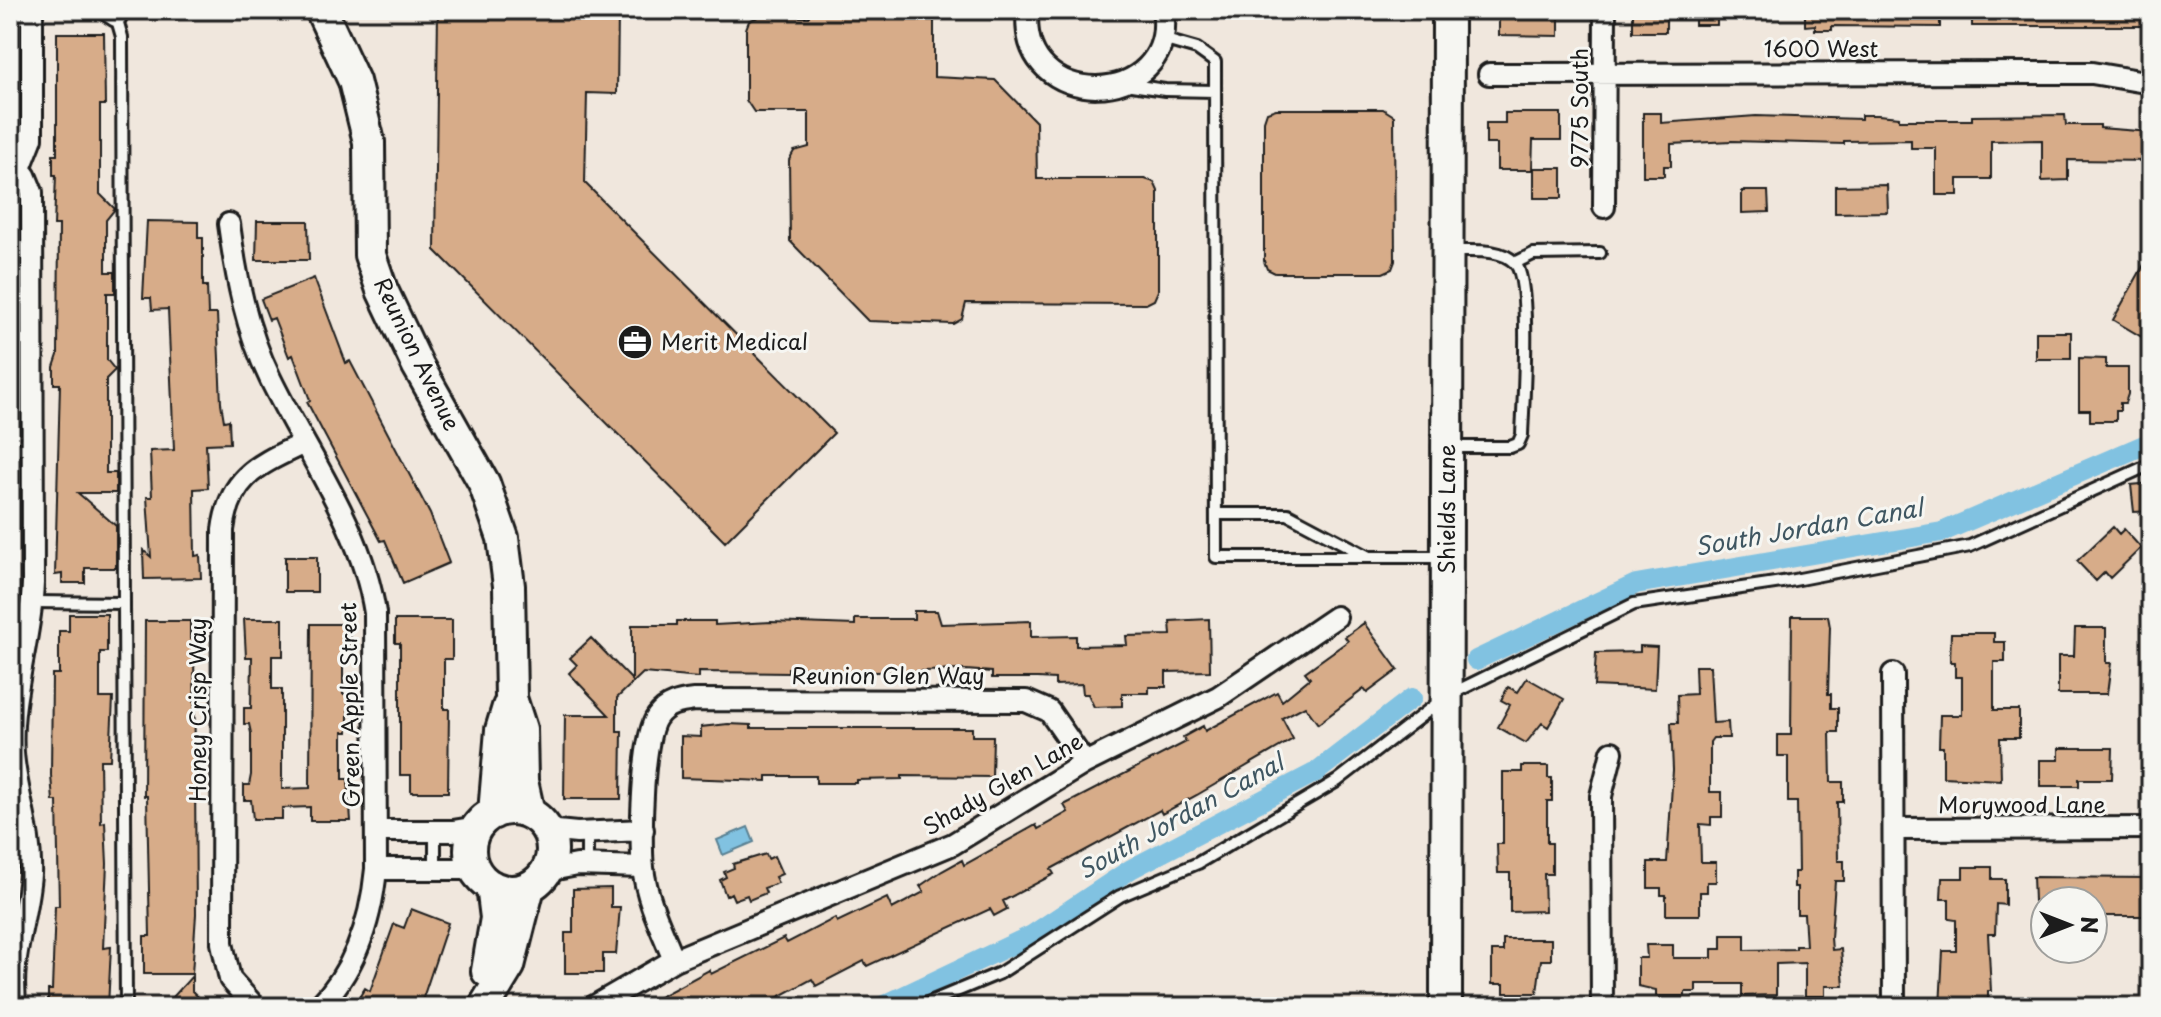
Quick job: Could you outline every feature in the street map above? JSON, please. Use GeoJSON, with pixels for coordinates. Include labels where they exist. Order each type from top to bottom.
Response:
{"type":"FeatureCollection","features":[{"type":"Feature","properties":{"kind":"street"},"geometry":{"type":"LineString","coordinates":[[16,1007],[16,957],[30,873],[29,844],[13,752],[18,660],[33,602],[33,340],[32,192],[15,169],[32,138],[32,10]]}},
{"type":"Feature","properties":{"kind":"street","name":"Reunion Avenue"},"geometry":{"type":"LineString","coordinates":[[321,10],[354,81],[369,142],[370,255],[382,290],[418,366],[484,483],[503,538],[509,586],[511,698],[521,729],[522,781],[538,821]]}},
{"type":"Feature","properties":{"kind":"street"},"geometry":{"type":"LineString","coordinates":[[1028,10],[1028,33],[1034,51],[1059,78],[1095,89],[1123,83],[1140,73],[1153,58],[1162,39],[1163,10]]}},
{"type":"Feature","properties":{"kind":"street","name":"Shields Lane"},"geometry":{"type":"LineString","coordinates":[[1446,1007],[1448,10]]}},
{"type":"Feature","properties":{"kind":"street","name":"9775 South"},"geometry":{"type":"LineString","coordinates":[[1604,207],[1605,10]]}},
{"type":"Feature","properties":{"kind":"street","name":"1600 West"},"geometry":{"type":"LineString","coordinates":[[1489,74],[2092,73],[2151,83]]}},
{"type":"Feature","properties":{"kind":"street","name":"Green Apple Street"},"geometry":{"type":"LineString","coordinates":[[229,224],[238,281],[255,343],[353,535],[371,586],[376,642],[376,869],[366,928],[341,979],[318,1007]]}},
{"type":"Feature","properties":{"kind":"street","name":"Honey Crisp Way"},"geometry":{"type":"LineString","coordinates":[[255,1007],[230,979],[222,943],[223,530],[225,509],[234,490],[247,474],[304,443]]}},
{"type":"Feature","properties":{"kind":"street","name":"Shady Glen Lane"},"geometry":{"type":"LineString","coordinates":[[593,1007],[674,960],[953,844],[1085,763],[1218,697],[1336,617]]}},
{"type":"Feature","properties":{"kind":"street"},"geometry":{"type":"LineString","coordinates":[[1893,674],[1894,1007]]}},
{"type":"Feature","properties":{"kind":"street","name":"Reunion Avenue"},"geometry":{"type":"LineString","coordinates":[[485,820],[501,730],[511,698]]}},
{"type":"Feature","properties":{"kind":"street","name":"Reunion Glen Way"},"geometry":{"type":"LineString","coordinates":[[643,830],[649,733],[663,709],[694,700],[1026,701],[1049,711],[1085,763]]}},
{"type":"Feature","properties":{"kind":"street"},"geometry":{"type":"LineString","coordinates":[[1602,1007],[1601,796],[1612,752]]}},
{"type":"Feature","properties":{"kind":"street"},"geometry":{"type":"LineString","coordinates":[[376,831],[435,831],[517,809],[538,821],[587,833],[643,830],[643,867],[652,907],[674,960]]}},
{"type":"Feature","properties":{"kind":"street"},"geometry":{"type":"LineString","coordinates":[[481,1007],[494,940],[483,878],[471,841],[485,820]]}},
{"type":"Feature","properties":{"kind":"street"},"geometry":{"type":"LineString","coordinates":[[481,1007],[509,966],[538,879],[551,858],[538,821]]}},
{"type":"Feature","properties":{"kind":"street","name":"Morywood Lane"},"geometry":{"type":"LineString","coordinates":[[1894,829],[2151,828]]}},
{"type":"Feature","properties":{"kind":"street"},"geometry":{"type":"LineString","coordinates":[[376,869],[435,867],[483,878],[504,890],[587,866],[643,867]]}},
{"type":"Feature","properties":{"kind":"lane"},"geometry":{"type":"LineString","coordinates":[[112,13],[122,37],[126,1007]]}},
{"type":"Feature","properties":{"kind":"lane"},"geometry":{"type":"LineString","coordinates":[[1162,39],[1197,49],[1215,62],[1216,557],[1447,557]]}},
{"type":"Feature","properties":{"kind":"lane"},"geometry":{"type":"LineString","coordinates":[[1123,83],[1165,90],[1215,91]]}},
{"type":"Feature","properties":{"kind":"lane"},"geometry":{"type":"LineString","coordinates":[[1447,251],[1500,253],[1515,263],[1524,294],[1522,435],[1518,444],[1510,447],[1447,447]]}},
{"type":"Feature","properties":{"kind":"lane"},"geometry":{"type":"LineString","coordinates":[[1515,263],[1533,254],[1600,253]]}},
{"type":"Feature","properties":{"kind":"lane"},"geometry":{"type":"LineString","coordinates":[[10,340],[33,340]]}},
{"type":"Feature","properties":{"kind":"lane"},"geometry":{"type":"LineString","coordinates":[[10,449],[33,449]]}},
{"type":"Feature","properties":{"kind":"lane"},"geometry":{"type":"LineString","coordinates":[[918,1007],[1000,973],[1120,896],[1198,863],[1337,781],[1447,696],[1634,604],[1789,581],[1970,546],[2151,464]]}},
{"type":"Feature","properties":{"kind":"lane"},"geometry":{"type":"LineString","coordinates":[[1216,514],[1288,514],[1371,557]]}},
{"type":"Feature","properties":{"kind":"lane"},"geometry":{"type":"LineString","coordinates":[[33,602],[124,603]]}},
{"type":"Feature","properties":{"kind":"lane"},"geometry":{"type":"LineString","coordinates":[[435,831],[435,867]]}},
{"type":"Feature","properties":{"kind":"lane"},"geometry":{"type":"LineString","coordinates":[[587,833],[587,866]]}},
{"type":"Feature","properties":{"kind":"water"},"geometry":{"type":"Polygon","coordinates":[[[748,827],[754,842],[723,855],[717,840],[748,827]]]}},
{"type":"Feature","properties":{"kind":"building","name":"Merit Medical"},"geometry":{"type":"Polygon","coordinates":[[[438,10],[618,10],[617,94],[587,93],[585,183],[834,433],[725,542],[435,250],[438,10]]]}},
{"type":"Feature","properties":{"kind":"building","name":"Merit Medical"},"geometry":{"type":"Polygon","coordinates":[[[809,10],[934,10],[934,77],[995,80],[1036,122],[1037,179],[1145,179],[1154,182],[1158,191],[1158,291],[1154,300],[1146,304],[966,303],[962,319],[953,324],[868,321],[790,241],[789,160],[794,151],[809,147],[809,112],[754,112],[746,100],[746,29],[749,21],[758,17],[809,17],[809,10]]]}},
{"type":"Feature","properties":{"kind":"building"},"geometry":{"type":"Polygon","coordinates":[[[1537,10],[1559,10],[1559,36],[1499,35],[1499,13],[1537,13],[1537,10]]]}},
{"type":"Feature","properties":{"kind":"building"},"geometry":{"type":"Polygon","coordinates":[[[1633,10],[1666,10],[1666,32],[1633,32],[1633,10]]]}},
{"type":"Feature","properties":{"kind":"building"},"geometry":{"type":"Polygon","coordinates":[[[1695,10],[1717,10],[1717,25],[1695,25],[1695,10]]]}},
{"type":"Feature","properties":{"kind":"building"},"geometry":{"type":"Polygon","coordinates":[[[1805,10],[1940,10],[1940,27],[1832,26],[1832,30],[1815,30],[1815,25],[1805,26],[1805,10]]]}},
{"type":"Feature","properties":{"kind":"building"},"geometry":{"type":"Polygon","coordinates":[[[1972,10],[2151,10],[2151,26],[1972,26],[1972,10]]]}},
{"type":"Feature","properties":{"kind":"building"},"geometry":{"type":"Polygon","coordinates":[[[57,33],[104,33],[105,105],[100,105],[100,194],[115,209],[106,220],[106,272],[115,272],[115,293],[107,293],[107,360],[115,370],[106,379],[106,473],[116,473],[116,493],[78,493],[116,526],[116,568],[85,568],[85,583],[62,583],[62,574],[55,575],[60,384],[54,384],[58,355],[59,225],[54,225],[56,175],[53,175],[53,155],[57,155],[57,33]]]}},
{"type":"Feature","properties":{"kind":"building"},"geometry":{"type":"Polygon","coordinates":[[[1276,109],[1383,109],[1394,116],[1395,261],[1392,269],[1383,273],[1275,273],[1267,269],[1264,261],[1264,121],[1267,112],[1276,109]]]}},
{"type":"Feature","properties":{"kind":"building"},"geometry":{"type":"Polygon","coordinates":[[[1505,113],[1561,113],[1561,140],[1533,140],[1532,170],[1497,170],[1497,144],[1486,144],[1486,123],[1505,123],[1505,113]]]}},
{"type":"Feature","properties":{"kind":"building"},"geometry":{"type":"Polygon","coordinates":[[[1643,113],[1661,113],[1661,123],[1756,116],[1861,119],[1861,115],[1878,115],[1899,117],[1899,120],[1972,120],[1972,116],[2065,115],[2066,125],[2100,125],[2100,128],[2151,132],[2151,161],[2068,160],[2068,180],[2042,181],[2042,140],[1991,141],[1991,179],[1958,179],[1958,195],[1936,195],[1936,148],[1911,148],[1911,140],[1844,141],[1844,144],[1732,141],[1671,144],[1671,166],[1664,166],[1664,176],[1643,176],[1643,113]]]}},
{"type":"Feature","properties":{"kind":"building"},"geometry":{"type":"Polygon","coordinates":[[[1534,168],[1562,168],[1562,198],[1534,198],[1534,168]]]}},
{"type":"Feature","properties":{"kind":"building"},"geometry":{"type":"Polygon","coordinates":[[[1887,185],[1888,212],[1835,213],[1835,186],[1887,185]]]}},
{"type":"Feature","properties":{"kind":"building"},"geometry":{"type":"Polygon","coordinates":[[[1742,191],[1768,191],[1769,212],[1742,213],[1742,191]]]}},
{"type":"Feature","properties":{"kind":"building"},"geometry":{"type":"Polygon","coordinates":[[[147,221],[198,222],[198,238],[203,238],[203,286],[207,286],[208,314],[217,314],[221,403],[224,421],[229,420],[230,443],[206,444],[208,488],[194,489],[195,556],[200,555],[201,578],[144,579],[143,550],[151,557],[147,497],[152,497],[150,451],[174,450],[168,309],[152,310],[151,298],[143,298],[147,221]]]}},
{"type":"Feature","properties":{"kind":"building"},"geometry":{"type":"Polygon","coordinates":[[[257,221],[308,221],[309,260],[256,260],[257,221]]]}},
{"type":"Feature","properties":{"kind":"building"},"geometry":{"type":"Polygon","coordinates":[[[2151,252],[2151,321],[2142,337],[2113,320],[2151,252]]]}},
{"type":"Feature","properties":{"kind":"building"},"geometry":{"type":"Polygon","coordinates":[[[314,278],[346,363],[350,361],[430,514],[449,563],[403,583],[385,540],[381,541],[307,402],[310,400],[293,355],[289,357],[274,318],[269,320],[261,299],[314,278]]]}},
{"type":"Feature","properties":{"kind":"building"},"geometry":{"type":"Polygon","coordinates":[[[2036,332],[2071,332],[2071,359],[2036,359],[2036,332]]]}},
{"type":"Feature","properties":{"kind":"building"},"geometry":{"type":"Polygon","coordinates":[[[2079,358],[2106,359],[2106,368],[2128,368],[2128,394],[2125,403],[2120,403],[2120,411],[2116,411],[2116,421],[2090,421],[2090,410],[2079,410],[2079,358]]]}},
{"type":"Feature","properties":{"kind":"building"},"geometry":{"type":"Polygon","coordinates":[[[2151,483],[2151,511],[2134,512],[2131,485],[2151,483]]]}},
{"type":"Feature","properties":{"kind":"building"},"geometry":{"type":"Polygon","coordinates":[[[2113,527],[2119,534],[2124,529],[2141,548],[2110,578],[2105,572],[2096,581],[2077,561],[2113,527]]]}},
{"type":"Feature","properties":{"kind":"building"},"geometry":{"type":"Polygon","coordinates":[[[285,557],[317,557],[317,592],[285,592],[285,557]]]}},
{"type":"Feature","properties":{"kind":"building"},"geometry":{"type":"Polygon","coordinates":[[[914,611],[937,611],[941,624],[1031,621],[1031,637],[1076,636],[1076,646],[1127,645],[1126,636],[1171,635],[1170,621],[1209,619],[1210,671],[1166,672],[1166,687],[1149,687],[1149,693],[1122,693],[1122,706],[1094,707],[1088,694],[1083,694],[1082,684],[1055,685],[1055,679],[992,678],[992,672],[966,670],[830,673],[830,668],[788,668],[788,673],[699,672],[699,678],[643,673],[617,698],[617,731],[622,731],[621,799],[564,799],[565,715],[609,715],[569,673],[577,665],[570,658],[591,638],[632,680],[632,625],[715,621],[715,625],[771,622],[855,625],[855,619],[914,619],[914,611]]]}},
{"type":"Feature","properties":{"kind":"building"},"geometry":{"type":"Polygon","coordinates":[[[69,614],[107,614],[107,652],[100,652],[100,698],[113,698],[110,760],[100,760],[101,823],[105,822],[107,864],[103,948],[111,947],[108,1007],[48,1007],[48,990],[52,990],[55,906],[59,906],[57,801],[53,801],[51,775],[52,674],[59,674],[59,631],[69,631],[69,614]]]}},
{"type":"Feature","properties":{"kind":"building"},"geometry":{"type":"Polygon","coordinates":[[[1792,616],[1828,616],[1830,627],[1828,694],[1831,694],[1831,708],[1838,708],[1838,732],[1830,732],[1831,782],[1843,782],[1843,802],[1837,802],[1838,861],[1844,861],[1844,881],[1835,881],[1831,938],[1832,950],[1841,949],[1844,986],[1825,986],[1825,996],[1805,996],[1805,963],[1776,964],[1776,995],[1742,996],[1742,984],[1696,984],[1696,992],[1685,992],[1685,996],[1656,996],[1656,990],[1638,986],[1638,958],[1647,958],[1646,945],[1673,945],[1673,958],[1712,958],[1712,949],[1722,949],[1722,935],[1745,935],[1745,950],[1806,946],[1804,914],[1797,914],[1797,887],[1794,887],[1794,872],[1798,872],[1797,802],[1788,802],[1788,756],[1778,756],[1778,735],[1791,735],[1792,616]]]}},
{"type":"Feature","properties":{"kind":"building"},"geometry":{"type":"Polygon","coordinates":[[[244,619],[283,619],[283,656],[272,656],[272,689],[282,689],[282,789],[310,788],[311,624],[350,624],[350,662],[343,662],[343,694],[348,694],[348,732],[343,732],[343,779],[348,779],[351,821],[310,821],[310,807],[282,808],[282,819],[253,819],[251,800],[244,800],[244,785],[249,785],[251,775],[251,733],[249,724],[244,724],[244,708],[251,708],[252,657],[246,657],[244,619]]]}},
{"type":"Feature","properties":{"kind":"building"},"geometry":{"type":"Polygon","coordinates":[[[395,620],[452,620],[452,659],[444,659],[444,709],[449,709],[448,792],[411,792],[411,775],[400,775],[400,643],[395,643],[395,620]]]}},
{"type":"Feature","properties":{"kind":"building"},"geometry":{"type":"Polygon","coordinates":[[[145,621],[190,621],[190,639],[194,638],[196,914],[192,974],[144,974],[144,936],[150,936],[147,796],[144,796],[145,621]]]}},
{"type":"Feature","properties":{"kind":"building"},"geometry":{"type":"Polygon","coordinates":[[[1364,623],[1398,670],[1367,693],[1364,689],[1318,724],[1305,706],[1282,718],[1293,739],[1162,814],[1160,810],[1051,869],[1054,874],[1003,901],[1007,909],[994,916],[990,909],[867,966],[864,961],[816,986],[812,979],[760,1007],[641,1007],[709,970],[711,974],[784,938],[787,943],[835,918],[837,922],[887,898],[892,909],[924,892],[920,886],[942,871],[962,860],[964,865],[1036,825],[1038,829],[1068,812],[1064,805],[1186,742],[1183,737],[1203,726],[1205,731],[1277,692],[1282,701],[1310,678],[1305,672],[1348,641],[1345,637],[1364,623]]]}},
{"type":"Feature","properties":{"kind":"building"},"geometry":{"type":"Polygon","coordinates":[[[2075,628],[2106,628],[2106,663],[2111,663],[2107,694],[2058,694],[2058,656],[2074,656],[2075,628]]]}},
{"type":"Feature","properties":{"kind":"building"},"geometry":{"type":"Polygon","coordinates":[[[1951,633],[1994,633],[1994,642],[2005,642],[2005,662],[1994,662],[1994,710],[2019,710],[2019,738],[2000,738],[2001,780],[1943,777],[1943,747],[1939,747],[1940,715],[1962,715],[1962,677],[1955,677],[1955,662],[1950,662],[1951,633]]]}},
{"type":"Feature","properties":{"kind":"building"},"geometry":{"type":"Polygon","coordinates":[[[1640,646],[1657,647],[1655,689],[1594,686],[1596,653],[1640,652],[1640,646]]]}},
{"type":"Feature","properties":{"kind":"building"},"geometry":{"type":"Polygon","coordinates":[[[1695,666],[1710,666],[1713,723],[1728,722],[1729,738],[1713,738],[1710,742],[1710,792],[1722,792],[1722,817],[1711,817],[1711,825],[1700,824],[1701,862],[1716,862],[1716,882],[1707,882],[1707,892],[1700,892],[1700,915],[1666,915],[1666,895],[1661,895],[1661,888],[1648,888],[1648,862],[1667,862],[1673,770],[1671,723],[1678,723],[1677,695],[1696,694],[1695,666]]]}},
{"type":"Feature","properties":{"kind":"building"},"geometry":{"type":"Polygon","coordinates":[[[1527,678],[1564,699],[1548,727],[1542,723],[1526,743],[1498,727],[1510,705],[1501,700],[1508,687],[1518,692],[1527,678]]]}},
{"type":"Feature","properties":{"kind":"building"},"geometry":{"type":"Polygon","coordinates":[[[751,725],[751,728],[972,728],[972,736],[993,736],[992,777],[902,776],[902,779],[857,780],[857,783],[816,783],[816,776],[767,776],[767,781],[681,778],[681,736],[701,737],[701,727],[751,725]]]}},
{"type":"Feature","properties":{"kind":"building"},"geometry":{"type":"Polygon","coordinates":[[[2059,748],[2113,748],[2112,779],[2079,779],[2079,786],[2040,786],[2040,760],[2059,760],[2059,748]]]}},
{"type":"Feature","properties":{"kind":"building"},"geometry":{"type":"Polygon","coordinates":[[[1522,766],[1548,766],[1548,778],[1552,778],[1552,801],[1547,801],[1547,843],[1552,843],[1552,874],[1544,874],[1545,911],[1510,912],[1510,873],[1498,873],[1497,844],[1503,844],[1503,772],[1522,772],[1522,766]]]}},
{"type":"Feature","properties":{"kind":"building"},"geometry":{"type":"Polygon","coordinates":[[[766,854],[768,859],[774,856],[782,874],[775,877],[778,883],[764,888],[766,893],[749,900],[747,895],[734,900],[731,893],[726,896],[720,880],[726,877],[724,872],[734,868],[733,864],[766,854]]]}},
{"type":"Feature","properties":{"kind":"building"},"geometry":{"type":"Polygon","coordinates":[[[1963,867],[1992,867],[1992,879],[2005,879],[2005,905],[1996,904],[1995,934],[1988,934],[1991,991],[1988,991],[1988,1007],[1940,1007],[1943,951],[1956,951],[1956,920],[1949,919],[1949,899],[1941,899],[1942,878],[1963,878],[1963,867]]]}},
{"type":"Feature","properties":{"kind":"building"},"geometry":{"type":"Polygon","coordinates":[[[2033,877],[2151,878],[2151,916],[2109,916],[2109,885],[2033,885],[2033,877]]]}},
{"type":"Feature","properties":{"kind":"building"},"geometry":{"type":"Polygon","coordinates":[[[611,888],[611,907],[620,907],[616,954],[603,954],[603,973],[565,973],[565,933],[573,933],[573,889],[611,888]]]}},
{"type":"Feature","properties":{"kind":"building"},"geometry":{"type":"Polygon","coordinates":[[[411,909],[448,923],[420,1007],[353,1007],[365,988],[370,991],[394,924],[404,928],[411,909]]]}},
{"type":"Feature","properties":{"kind":"building"},"geometry":{"type":"Polygon","coordinates":[[[1503,939],[1551,939],[1551,960],[1541,960],[1537,993],[1504,993],[1504,984],[1492,984],[1492,951],[1503,951],[1503,939]]]}},
{"type":"Feature","properties":{"kind":"building"},"geometry":{"type":"Polygon","coordinates":[[[192,976],[192,991],[209,1007],[164,1007],[192,976]]]}},
{"type":"Feature","properties":{"kind":"waterway","name":"South Jordan Canal"},"geometry":{"type":"LineString","coordinates":[[1476,660],[1636,584],[1942,532],[2151,442]]}},
{"type":"Feature","properties":{"kind":"waterway","name":"South Jordan Canal"},"geometry":{"type":"LineString","coordinates":[[880,1007],[1032,935],[1131,869],[1316,772],[1412,698]]}},
{"type":"Feature","properties":{"kind":"place","name":"Merit Medical"},"geometry":{"type":"Point","coordinates":[635,342]}}]}
